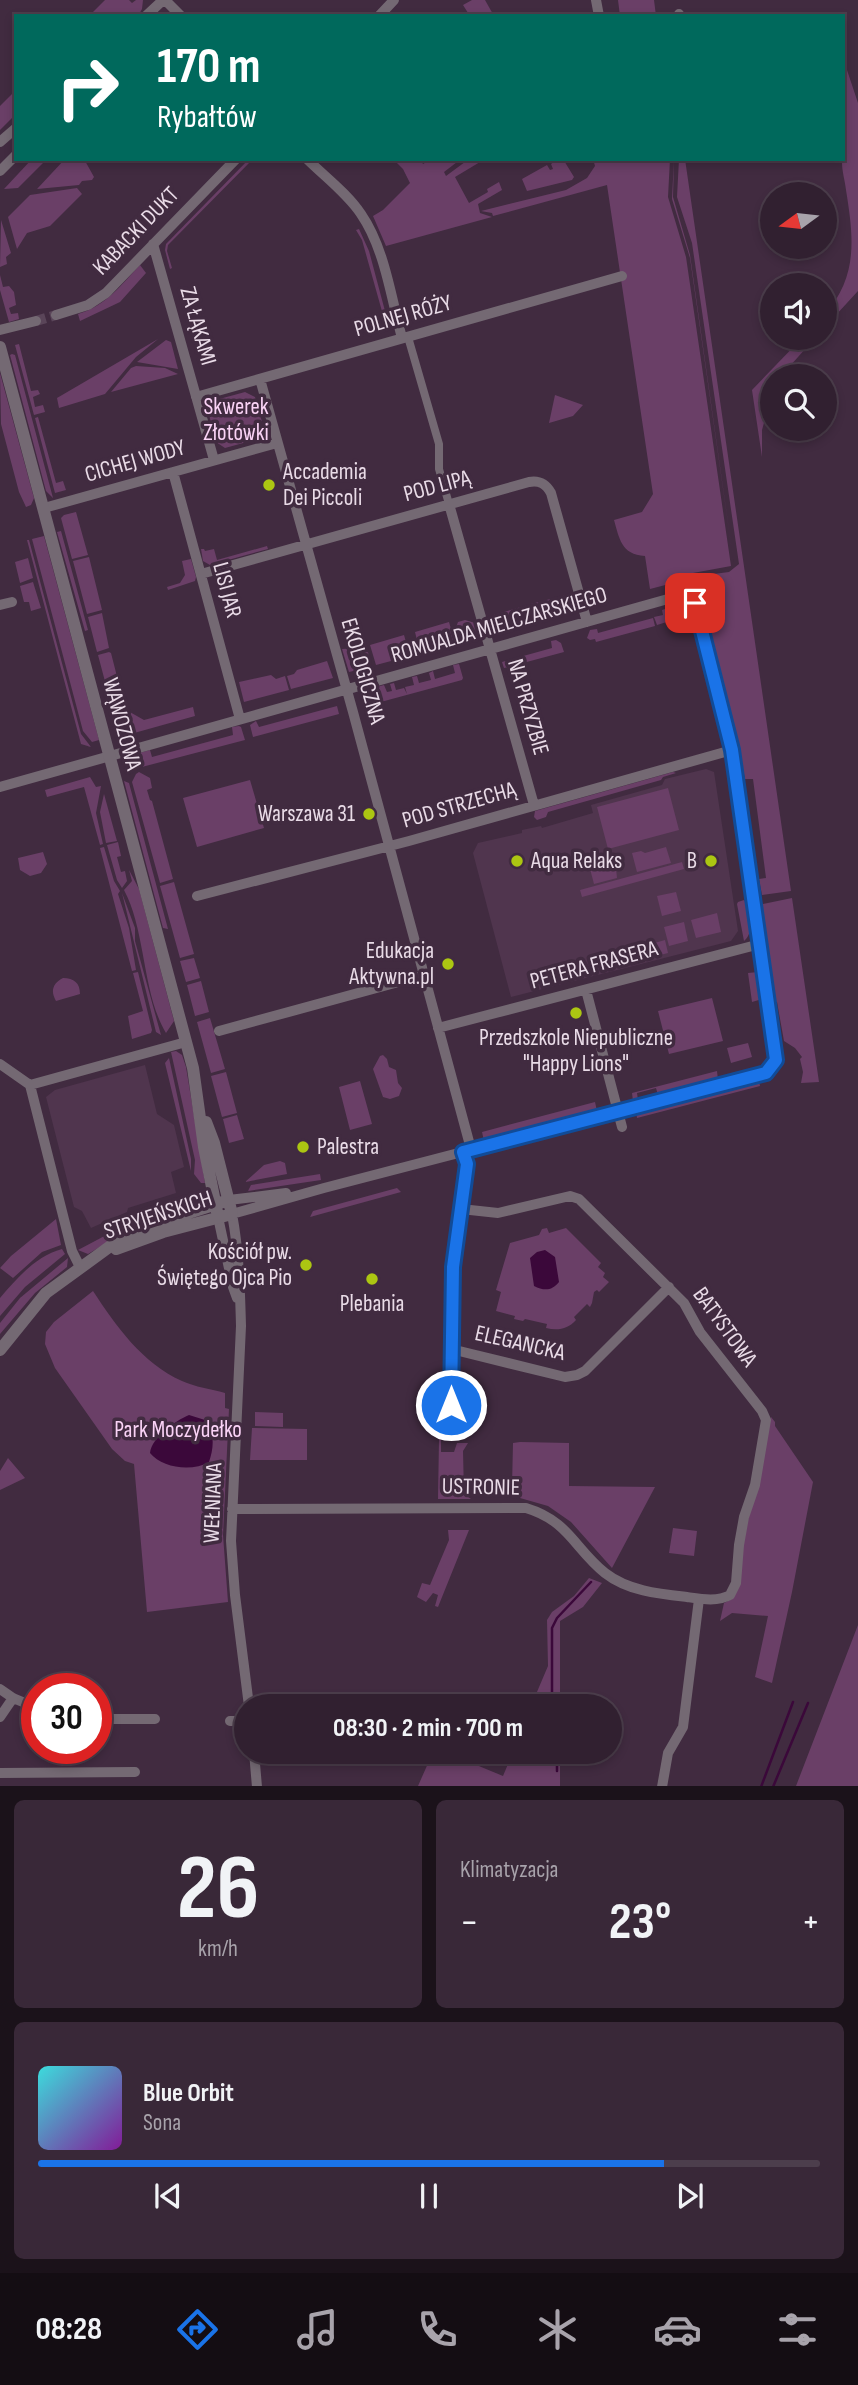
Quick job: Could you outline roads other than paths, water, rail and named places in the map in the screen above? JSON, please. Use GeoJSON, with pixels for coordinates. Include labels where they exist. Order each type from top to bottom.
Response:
{"type":"FeatureCollection","features":[{"type":"Feature","properties":{"kind":"street"},"geometry":{"type":"LineString","coordinates":[[148,14],[164,0],[179,14]]}},
{"type":"Feature","properties":{"kind":"street"},"geometry":{"type":"LineString","coordinates":[[381,14],[394,0]]}},
{"type":"Feature","properties":{"kind":"street"},"geometry":{"type":"LineString","coordinates":[[0,142],[14,130]]}},
{"type":"Feature","properties":{"kind":"street"},"geometry":{"type":"LineString","coordinates":[[0,171],[14,157]]}},
{"type":"Feature","properties":{"kind":"street","name":"KABACKI DUKT"},"geometry":{"type":"LineString","coordinates":[[56,315],[88,305],[106,293],[234,161]]}},
{"type":"Feature","properties":{"kind":"street","name":"NA PRZYZBIE"},"geometry":{"type":"LineString","coordinates":[[309,161],[358,209],[369,226],[379,251],[439,444],[439,469],[534,805]]}},
{"type":"Feature","properties":{"kind":"street","name":"ZA ŁĄKAMI"},"geometry":{"type":"LineString","coordinates":[[153,244],[214,460]]}},
{"type":"Feature","properties":{"kind":"street","name":"POLNEJ RÓŻY"},"geometry":{"type":"LineString","coordinates":[[196,397],[622,276]]}},
{"type":"Feature","properties":{"kind":"street"},"geometry":{"type":"LineString","coordinates":[[0,330],[36,321]]}},
{"type":"Feature","properties":{"kind":"street","name":"WĄWOZOWA"},"geometry":{"type":"LineString","coordinates":[[0,347],[186,1042],[201,1112],[204,1147],[218,1217]]}},
{"type":"Feature","properties":{"kind":"street","name":"EKOLOGICZNA"},"geometry":{"type":"LineString","coordinates":[[260,379],[390,846],[467,1150],[453,1267],[451,1433]]}},
{"type":"Feature","properties":{"kind":"street","name":"CICHEJ WODY"},"geometry":{"type":"LineString","coordinates":[[44,508],[277,443]]}},
{"type":"Feature","properties":{"kind":"street","name":"LISI JAR"},"geometry":{"type":"LineString","coordinates":[[173,472],[240,719]]}},
{"type":"Feature","properties":{"kind":"street","name":"POD LIPĄ"},"geometry":{"type":"LineString","coordinates":[[201,574],[529,482],[544,484],[551,493],[587,622]]}},
{"type":"Feature","properties":{"kind":"street","name":"ROMUALDA MIELCZARSKIEGO"},"geometry":{"type":"LineString","coordinates":[[0,787],[683,595],[692,598],[695,603],[732,750]]}},
{"type":"Feature","properties":{"kind":"street"},"geometry":{"type":"LineString","coordinates":[[0,605],[12,602]]}},
{"type":"Feature","properties":{"kind":"street"},"geometry":{"type":"LineString","coordinates":[[232,1214],[766,1073],[774,1064],[776,1054],[732,750]]}},
{"type":"Feature","properties":{"kind":"street","name":"POD STRZECHĄ"},"geometry":{"type":"LineString","coordinates":[[197,896],[390,846],[732,750]]}},
{"type":"Feature","properties":{"kind":"street","name":"PETERA FRASERA"},"geometry":{"type":"LineString","coordinates":[[438,1028],[760,944]]}},
{"type":"Feature","properties":{"kind":"street"},"geometry":{"type":"LineString","coordinates":[[219,1031],[424,975]]}},
{"type":"Feature","properties":{"kind":"street"},"geometry":{"type":"LineString","coordinates":[[586,990],[622,1127]]}},
{"type":"Feature","properties":{"kind":"street"},"geometry":{"type":"LineString","coordinates":[[30,1085],[186,1042]]}},
{"type":"Feature","properties":{"kind":"street"},"geometry":{"type":"LineString","coordinates":[[0,1064],[30,1085],[72,1251],[80,1267]]}},
{"type":"Feature","properties":{"kind":"street","name":"WĄWOZOWA"},"geometry":{"type":"LineString","coordinates":[[201,1112],[211,1135],[232,1214]]}},
{"type":"Feature","properties":{"kind":"street"},"geometry":{"type":"LineString","coordinates":[[229,1200],[313,1191]]}},
{"type":"Feature","properties":{"kind":"street","name":"BATYSTOWA"},"geometry":{"type":"LineString","coordinates":[[461,1209],[498,1213],[575,1197],[684,1303],[697,1327],[766,1420],[755,1485],[744,1517],[734,1590],[725,1598],[699,1599]]}},
{"type":"Feature","properties":{"kind":"street","name":"STRYJEŃSKICH"},"geometry":{"type":"LineString","coordinates":[[0,1350],[38,1301],[80,1267],[132,1233],[229,1200]]}},
{"type":"Feature","properties":{"kind":"street","name":"STRYJEŃSKICH"},"geometry":{"type":"LineString","coordinates":[[97,1257],[141,1239],[232,1214]]}},
{"type":"Feature","properties":{"kind":"street","name":"WEŁNIANA"},"geometry":{"type":"LineString","coordinates":[[232,1214],[240,1280],[238,1300]]}},
{"type":"Feature","properties":{"kind":"street","name":"WEŁNIANA"},"geometry":{"type":"LineString","coordinates":[[218,1217],[241,1315],[233,1569],[248,1694]]}},
{"type":"Feature","properties":{"kind":"street","name":"ELEGANCKA"},"geometry":{"type":"LineString","coordinates":[[452,1349],[565,1377],[577,1375],[585,1371],[669,1287]]}},
{"type":"Feature","properties":{"kind":"street","name":"USTRONIE"},"geometry":{"type":"LineString","coordinates":[[233,1508],[527,1508],[554,1520],[603,1572],[611,1577],[650,1593],[699,1599]]}},
{"type":"Feature","properties":{"kind":"street"},"geometry":{"type":"LineString","coordinates":[[662,1786],[668,1753],[683,1727],[699,1599]]}},
{"type":"Feature","properties":{"kind":"street"},"geometry":{"type":"LineString","coordinates":[[0,1689],[21,1701]]}},
{"type":"Feature","properties":{"kind":"street"},"geometry":{"type":"LineString","coordinates":[[0,1717],[13,1698]]}},
{"type":"Feature","properties":{"kind":"street"},"geometry":{"type":"LineString","coordinates":[[112,1719],[155,1719]]}},
{"type":"Feature","properties":{"kind":"street"},"geometry":{"type":"LineString","coordinates":[[255,1764],[257,1786]]}},
{"type":"Feature","properties":{"kind":"street"},"geometry":{"type":"LineString","coordinates":[[0,1773],[135,1772]]}},
{"type":"Feature","properties":{"kind":"waterway"},"geometry":{"type":"LineString","coordinates":[[552,1694],[552,1628],[557,1618],[591,1582]]}},
{"type":"Feature","properties":{"kind":"waterway"},"geometry":{"type":"LineString","coordinates":[[761,1786],[793,1702]]}},
{"type":"Feature","properties":{"kind":"waterway"},"geometry":{"type":"LineString","coordinates":[[773,1786],[808,1703]]}},
{"type":"Feature","properties":{"kind":"waterway"},"geometry":{"type":"LineString","coordinates":[[557,1764],[557,1771]]}},
{"type":"Feature","properties":{"kind":"tunnel"},"geometry":{"type":"LineString","coordinates":[[36,321],[56,315]]}},
{"type":"Feature","properties":{"kind":"place","name":"Accademia Dei Piccoli"},"geometry":{"type":"Point","coordinates":[269,485]}},
{"type":"Feature","properties":{"kind":"place","name":"Warszawa 31"},"geometry":{"type":"Point","coordinates":[369,814]}},
{"type":"Feature","properties":{"kind":"place","name":"Aqua Relaks"},"geometry":{"type":"Point","coordinates":[517,861]}},
{"type":"Feature","properties":{"kind":"place","name":"B"},"geometry":{"type":"Point","coordinates":[711,861]}},
{"type":"Feature","properties":{"kind":"place","name":"Edukacja Aktywna.pl"},"geometry":{"type":"Point","coordinates":[448,964]}},
{"type":"Feature","properties":{"kind":"place","name":"Przedszkole Niepubliczne \"Happy Lions\""},"geometry":{"type":"Point","coordinates":[576,1013]}},
{"type":"Feature","properties":{"kind":"place","name":"Palestra"},"geometry":{"type":"Point","coordinates":[303,1147]}},
{"type":"Feature","properties":{"kind":"place","name":"Kościół pw. Świętego Ojca Pio"},"geometry":{"type":"Point","coordinates":[306,1265]}},
{"type":"Feature","properties":{"kind":"place","name":"Plebania"},"geometry":{"type":"Point","coordinates":[372,1279]}},
{"type":"Feature","properties":{"kind":"park label","name":"Skwerek Złotówki"},"geometry":{"type":"Point","coordinates":[236,420]}},
{"type":"Feature","properties":{"kind":"park label","name":"Park Moczydełko"},"geometry":{"type":"Point","coordinates":[178,1430]}}]}
